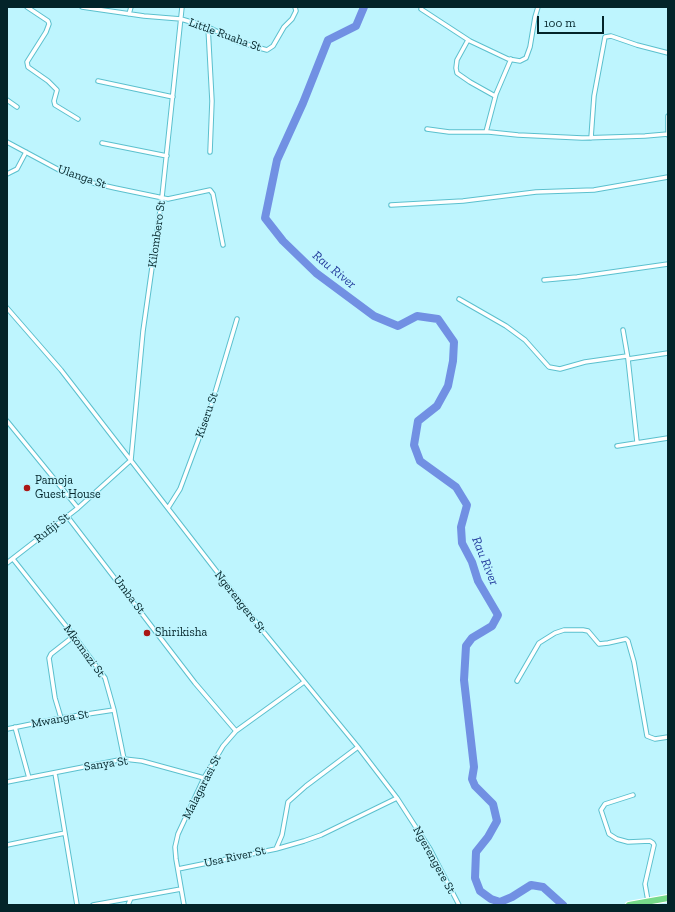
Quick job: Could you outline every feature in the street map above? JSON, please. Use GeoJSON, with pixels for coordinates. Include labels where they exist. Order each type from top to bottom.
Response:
{"type":"FeatureCollection","features":[{"type":"Feature","properties":{"kind":"highway"},"geometry":{"type":"LineString","coordinates":[[629,905],[668,898]]}},
{"type":"Feature","properties":{"kind":"street"},"geometry":{"type":"LineString","coordinates":[[27,7],[48,21],[49,24],[46,32],[27,62],[28,67],[48,81],[57,90],[54,100],[55,105],[78,119]]}},
{"type":"Feature","properties":{"kind":"street","name":"Little Ruaha St"},"geometry":{"type":"LineString","coordinates":[[82,7],[129,14],[181,19],[208,27],[238,42],[267,50],[273,46],[284,27],[292,19],[296,11],[295,7]]}},
{"type":"Feature","properties":{"kind":"street"},"geometry":{"type":"LineString","coordinates":[[129,14],[131,7]]}},
{"type":"Feature","properties":{"kind":"street","name":"Kilombero St"},"geometry":{"type":"LineString","coordinates":[[131,460],[144,331],[167,156],[182,7]]}},
{"type":"Feature","properties":{"kind":"street"},"geometry":{"type":"LineString","coordinates":[[421,9],[468,40],[511,60],[520,61],[526,58],[528,53],[538,7]]}},
{"type":"Feature","properties":{"kind":"street"},"geometry":{"type":"LineString","coordinates":[[208,27],[212,101],[210,152]]}},
{"type":"Feature","properties":{"kind":"street"},"geometry":{"type":"LineString","coordinates":[[591,138],[594,96],[604,37],[613,37],[668,53]]}},
{"type":"Feature","properties":{"kind":"street"},"geometry":{"type":"LineString","coordinates":[[468,40],[458,60],[456,68],[457,73],[495,96]]}},
{"type":"Feature","properties":{"kind":"street"},"geometry":{"type":"LineString","coordinates":[[486,132],[495,96],[511,60]]}},
{"type":"Feature","properties":{"kind":"street"},"geometry":{"type":"LineString","coordinates":[[98,81],[137,88],[173,97]]}},
{"type":"Feature","properties":{"kind":"street"},"geometry":{"type":"LineString","coordinates":[[7,100],[17,107]]}},
{"type":"Feature","properties":{"kind":"street"},"geometry":{"type":"LineString","coordinates":[[426,129],[449,132],[486,132],[591,138],[645,136],[668,134],[668,116]]}},
{"type":"Feature","properties":{"kind":"street","name":"Ulanga St"},"geometry":{"type":"LineString","coordinates":[[7,142],[54,168],[115,188],[172,199],[208,189],[211,190],[223,245]]}},
{"type":"Feature","properties":{"kind":"street"},"geometry":{"type":"LineString","coordinates":[[102,143],[167,156]]}},
{"type":"Feature","properties":{"kind":"street"},"geometry":{"type":"LineString","coordinates":[[7,174],[17,169],[26,152]]}},
{"type":"Feature","properties":{"kind":"street"},"geometry":{"type":"LineString","coordinates":[[391,205],[463,201],[536,192],[594,190],[668,177]]}},
{"type":"Feature","properties":{"kind":"street"},"geometry":{"type":"LineString","coordinates":[[544,280],[577,277],[668,264]]}},
{"type":"Feature","properties":{"kind":"street"},"geometry":{"type":"LineString","coordinates":[[458,299],[506,326],[524,340],[549,367],[560,368],[585,362],[668,353]]}},
{"type":"Feature","properties":{"kind":"street","name":"Ngerengere St"},"geometry":{"type":"LineString","coordinates":[[7,308],[61,370],[262,630],[358,747],[397,798],[430,849],[459,905]]}},
{"type":"Feature","properties":{"kind":"street","name":"Kiseru St"},"geometry":{"type":"LineString","coordinates":[[168,508],[180,489],[211,406],[237,319]]}},
{"type":"Feature","properties":{"kind":"street"},"geometry":{"type":"LineString","coordinates":[[623,330],[628,358],[637,442]]}},
{"type":"Feature","properties":{"kind":"street"},"geometry":{"type":"LineString","coordinates":[[7,421],[78,508]]}},
{"type":"Feature","properties":{"kind":"street"},"geometry":{"type":"LineString","coordinates":[[617,446],[668,438]]}},
{"type":"Feature","properties":{"kind":"street","name":"Rufiji St"},"geometry":{"type":"LineString","coordinates":[[7,563],[78,508],[131,460]]}},
{"type":"Feature","properties":{"kind":"street","name":"Umba St"},"geometry":{"type":"LineString","coordinates":[[68,516],[195,683],[236,731]]}},
{"type":"Feature","properties":{"kind":"street","name":"Mkomazi St"},"geometry":{"type":"LineString","coordinates":[[13,559],[105,678],[114,710],[124,759]]}},
{"type":"Feature","properties":{"kind":"street"},"geometry":{"type":"LineString","coordinates":[[517,681],[539,643],[555,633],[564,630],[583,630],[588,632],[599,644],[626,639],[628,641],[634,662],[647,736],[655,739],[668,737]]}},
{"type":"Feature","properties":{"kind":"street"},"geometry":{"type":"LineString","coordinates":[[61,718],[55,698],[49,658],[51,654],[74,636]]}},
{"type":"Feature","properties":{"kind":"street","name":"Malagarasi St"},"geometry":{"type":"LineString","coordinates":[[184,905],[176,847],[178,834],[204,778],[223,746],[236,731],[304,682]]}},
{"type":"Feature","properties":{"kind":"street","name":"Mwanga St"},"geometry":{"type":"LineString","coordinates":[[7,729],[61,718],[114,710]]}},
{"type":"Feature","properties":{"kind":"street"},"geometry":{"type":"LineString","coordinates":[[15,727],[29,778]]}},
{"type":"Feature","properties":{"kind":"street","name":"Usa River St"},"geometry":{"type":"LineString","coordinates":[[178,869],[276,849],[282,835],[288,802],[358,747]]}},
{"type":"Feature","properties":{"kind":"street","name":"Sanya St"},"geometry":{"type":"LineString","coordinates":[[7,782],[124,759],[142,761],[204,778]]}},
{"type":"Feature","properties":{"kind":"street"},"geometry":{"type":"LineString","coordinates":[[55,772],[77,905]]}},
{"type":"Feature","properties":{"kind":"street"},"geometry":{"type":"LineString","coordinates":[[633,795],[605,804],[601,810],[609,834],[617,839],[628,842],[653,842],[654,845],[645,884],[648,901]]}},
{"type":"Feature","properties":{"kind":"street"},"geometry":{"type":"LineString","coordinates":[[276,849],[321,835],[397,798]]}},
{"type":"Feature","properties":{"kind":"street"},"geometry":{"type":"LineString","coordinates":[[7,845],[65,833]]}},
{"type":"Feature","properties":{"kind":"street"},"geometry":{"type":"LineString","coordinates":[[93,905],[181,889]]}},
{"type":"Feature","properties":{"kind":"street"},"geometry":{"type":"LineString","coordinates":[[128,905],[131,898]]}},
{"type":"Feature","properties":{"kind":"waterway","name":"Rau River"},"geometry":{"type":"LineString","coordinates":[[364,7],[356,26],[328,40],[303,103],[277,160],[265,218],[283,241],[316,273],[374,316],[398,326],[417,316],[438,319],[454,342],[453,361],[448,386],[437,406],[418,421],[414,445],[420,461],[456,487],[467,505],[461,527],[462,543],[472,562],[478,581],[498,615],[492,626],[472,638],[466,646],[464,680],[474,767],[472,779],[475,786],[493,804],[497,821],[488,837],[476,852],[475,878],[480,891],[491,899],[500,902],[512,897],[531,885],[543,887],[563,905]]}},
{"type":"Feature","properties":{"kind":"place","name":"Pamoja Guest House"},"geometry":{"type":"Point","coordinates":[27,488]}},
{"type":"Feature","properties":{"kind":"place","name":"Shirikisha"},"geometry":{"type":"Point","coordinates":[147,633]}}]}
